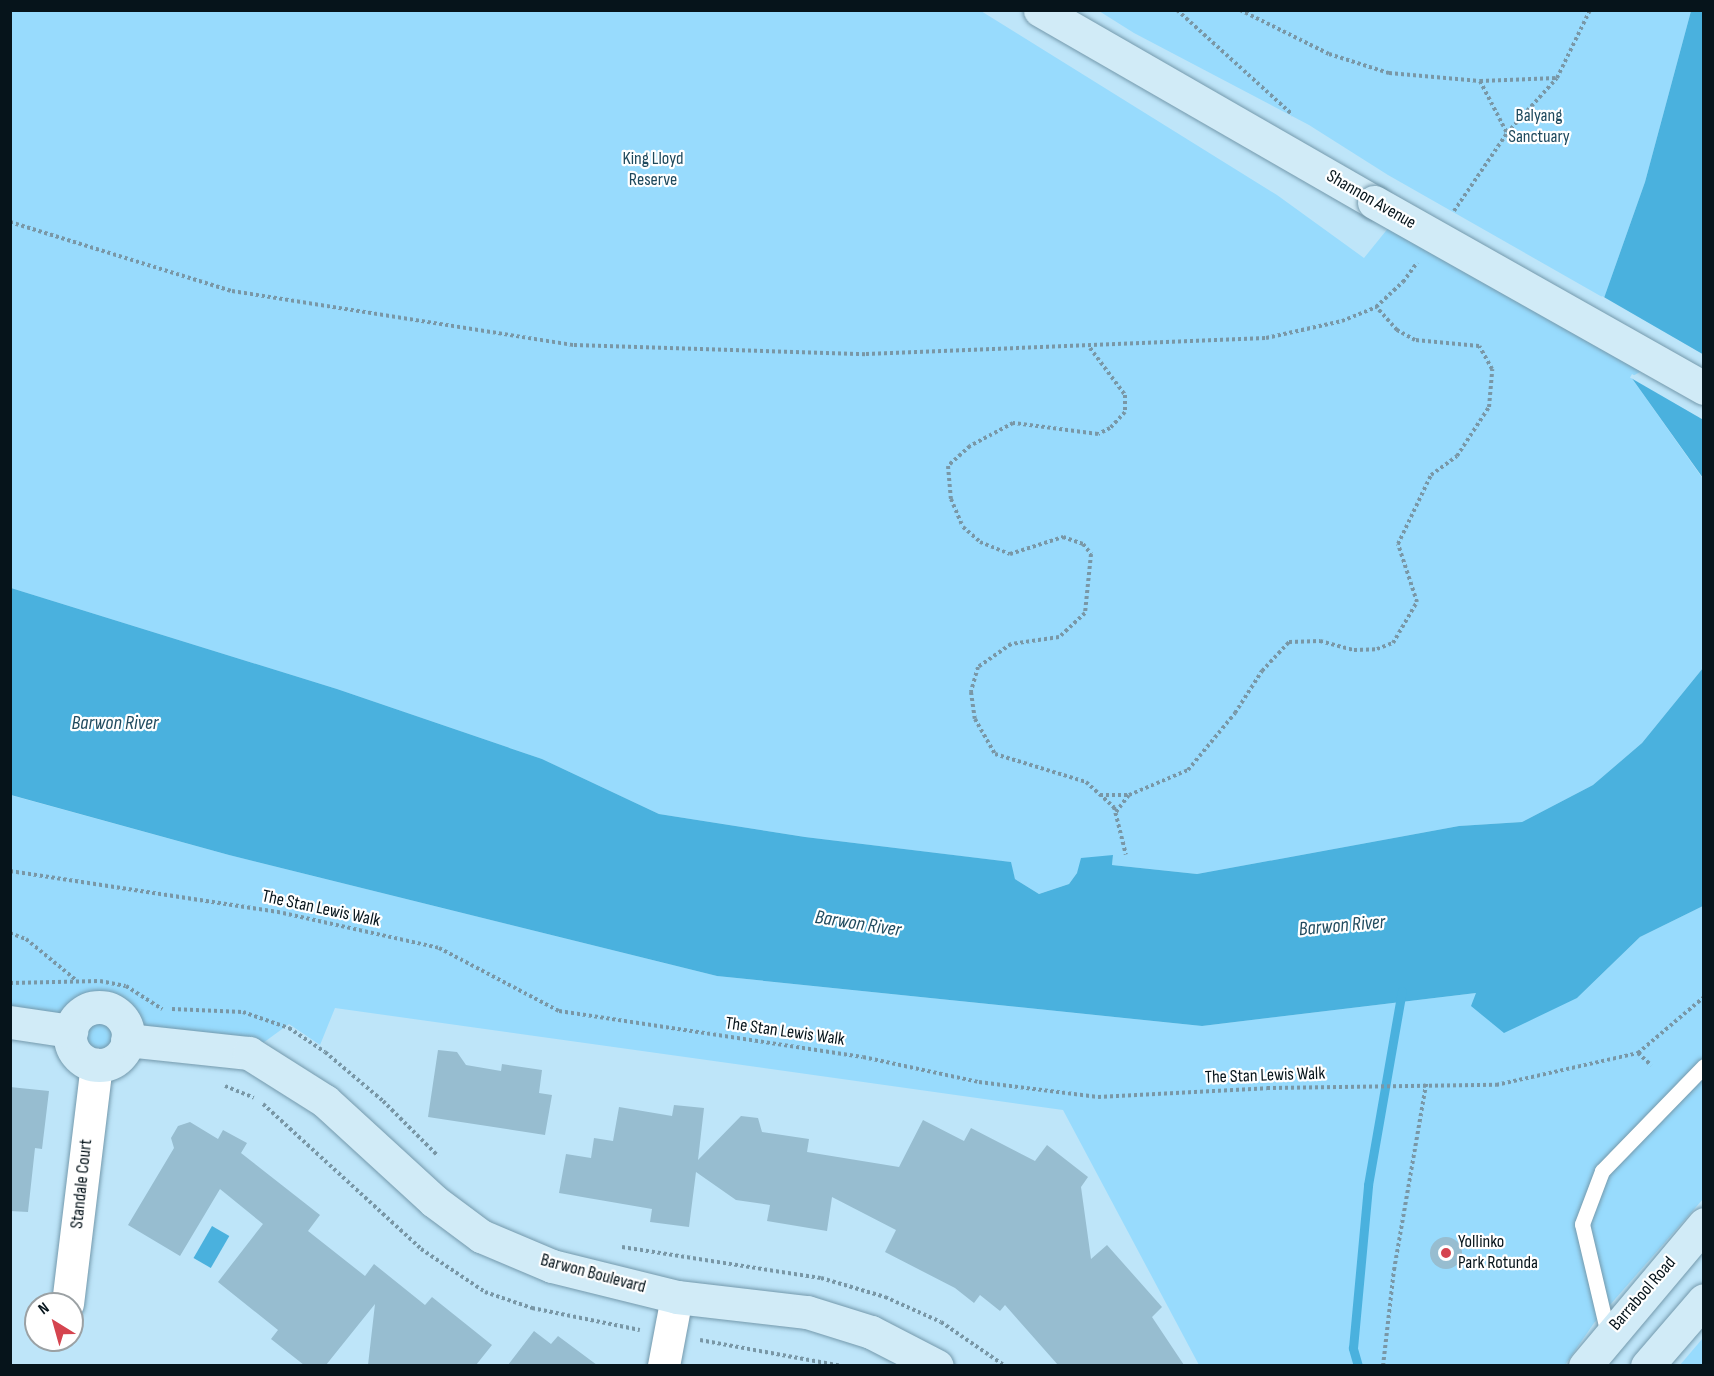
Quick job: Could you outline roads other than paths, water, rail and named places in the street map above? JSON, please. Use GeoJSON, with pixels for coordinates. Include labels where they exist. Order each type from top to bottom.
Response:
{"type":"FeatureCollection","features":[{"type":"Feature","properties":{"kind":"street","name":"Shannon Avenue"},"geometry":{"type":"LineString","coordinates":[[1041,10],[1374,202],[1704,388]]}},
{"type":"Feature","properties":{"kind":"street"},"geometry":{"type":"LineString","coordinates":[[99,1007],[117,1013],[128,1030],[127,1040],[114,1061],[97,1065],[74,1050],[71,1031],[80,1014],[99,1007]]}},
{"type":"Feature","properties":{"kind":"street"},"geometry":{"type":"LineString","coordinates":[[10,1022],[71,1031]]}},
{"type":"Feature","properties":{"kind":"street","name":"Barwon Boulevard"},"geometry":{"type":"LineString","coordinates":[[127,1040],[249,1053],[325,1101],[434,1201],[481,1236],[552,1266],[677,1296],[807,1312],[871,1332],[937,1365]]}},
{"type":"Feature","properties":{"kind":"street","name":"Standale Court"},"geometry":{"type":"LineString","coordinates":[[69,1292],[97,1065]]}},
{"type":"Feature","properties":{"kind":"street","name":"Barrabool Road"},"geometry":{"type":"LineString","coordinates":[[1585,1365],[1608,1334],[1704,1224]]}},
{"type":"Feature","properties":{"kind":"street"},"geometry":{"type":"LineString","coordinates":[[664,1365],[677,1296]]}},
{"type":"Feature","properties":{"kind":"street"},"geometry":{"type":"LineString","coordinates":[[1647,1365],[1704,1300]]}},
{"type":"Feature","properties":{"kind":"lane"},"geometry":{"type":"LineString","coordinates":[[1608,1334],[1582,1224],[1602,1171],[1704,1066]]}},
{"type":"Feature","properties":{"kind":"water"},"geometry":{"type":"Polygon","coordinates":[[[1691,11],[1703,11],[1703,355],[1604,298],[1645,182],[1691,11]]]}},
{"type":"Feature","properties":{"kind":"water"},"geometry":{"type":"Polygon","coordinates":[[[1631,377],[1703,419],[1703,478],[1631,377]]]}},
{"type":"Feature","properties":{"kind":"water","name":"Barwon River"},"geometry":{"type":"Polygon","coordinates":[[[11,588],[337,689],[542,759],[659,814],[805,837],[1011,862],[1015,879],[1039,894],[1069,884],[1077,873],[1081,858],[1113,855],[1112,865],[1197,874],[1459,826],[1522,822],[1593,785],[1642,743],[1703,668],[1703,906],[1640,937],[1577,998],[1504,1033],[1471,1006],[1476,993],[1202,1026],[717,976],[229,855],[11,795],[11,588]]]}},
{"type":"Feature","properties":{"kind":"water"},"geometry":{"type":"Polygon","coordinates":[[[212,1226],[229,1236],[211,1268],[194,1258],[212,1226]]]}},
{"type":"Feature","properties":{"kind":"waterway"},"geometry":{"type":"LineString","coordinates":[[1358,1366],[1353,1348],[1368,1185],[1402,991]]}},
{"type":"Feature","properties":{"kind":"place","name":"Yollinko Park Rotunda"},"geometry":{"type":"Point","coordinates":[1446,1253]}},
{"type":"Feature","properties":{"kind":"park label","name":"Balyang Sanctuary"},"geometry":{"type":"Point","coordinates":[1539,127]}},
{"type":"Feature","properties":{"kind":"park label","name":"King Lloyd Reserve"},"geometry":{"type":"Point","coordinates":[653,170]}}]}
